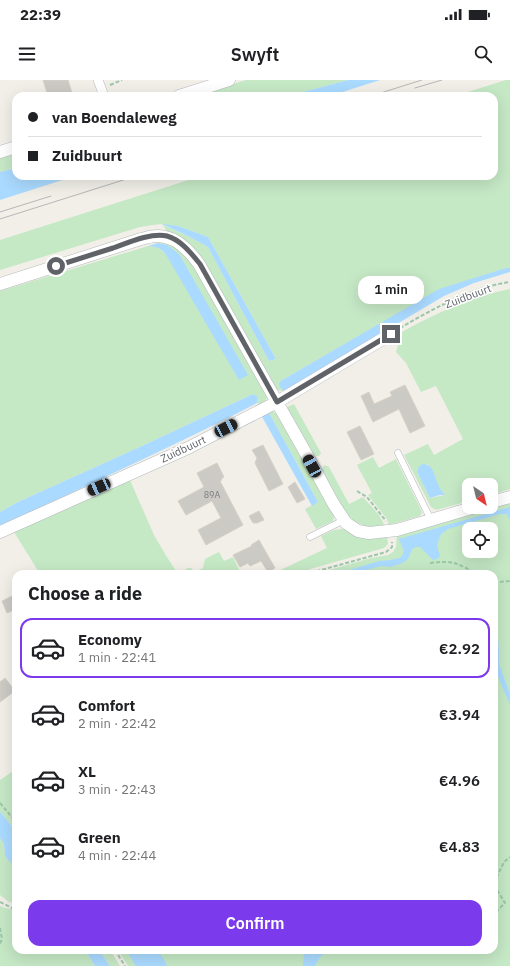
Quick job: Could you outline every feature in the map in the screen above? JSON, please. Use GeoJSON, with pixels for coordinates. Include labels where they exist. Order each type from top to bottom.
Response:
{"type":"FeatureCollection","features":[{"type":"Feature","properties":{"kind":"street"},"geometry":{"type":"LineString","coordinates":[[98,80],[102,92]]}},
{"type":"Feature","properties":{"kind":"street"},"geometry":{"type":"LineString","coordinates":[[192,92],[229,80]]}},
{"type":"Feature","properties":{"kind":"street"},"geometry":{"type":"LineString","coordinates":[[0,284],[141,239],[155,236],[166,236],[176,240],[193,254],[200,264],[333,503],[346,523],[358,531],[369,533],[390,531],[462,511]]}},
{"type":"Feature","properties":{"kind":"street","name":"Zuidbuurt"},"geometry":{"type":"LineString","coordinates":[[0,532],[188,448],[277,402],[391,334]]}},
{"type":"Feature","properties":{"kind":"street"},"geometry":{"type":"LineString","coordinates":[[498,500],[510,496]]}},
{"type":"Feature","properties":{"kind":"lane"},"geometry":{"type":"LineString","coordinates":[[398,454],[431,520]]}},
{"type":"Feature","properties":{"kind":"lane"},"geometry":{"type":"LineString","coordinates":[[310,537],[344,520]]}},
{"type":"Feature","properties":{"kind":"path","name":"Zuidbuurt"},"geometry":{"type":"LineString","coordinates":[[391,334],[447,303],[470,293],[510,282]]}},
{"type":"Feature","properties":{"kind":"path"},"geometry":{"type":"LineString","coordinates":[[321,570],[386,552],[392,547],[393,541],[385,519],[366,497],[357,491]]}},
{"type":"Feature","properties":{"kind":"path"},"geometry":{"type":"LineString","coordinates":[[430,562],[456,562],[470,570]]}},
{"type":"Feature","properties":{"kind":"path"},"geometry":{"type":"LineString","coordinates":[[498,582],[510,581]]}},
{"type":"Feature","properties":{"kind":"path"},"geometry":{"type":"LineString","coordinates":[[0,803],[12,817]]}},
{"type":"Feature","properties":{"kind":"path"},"geometry":{"type":"LineString","coordinates":[[498,875],[504,862],[510,857]]}},
{"type":"Feature","properties":{"kind":"path"},"geometry":{"type":"LineString","coordinates":[[498,891],[505,903],[498,910]]}},
{"type":"Feature","properties":{"kind":"path"},"geometry":{"type":"LineString","coordinates":[[0,902],[12,908]]}},
{"type":"Feature","properties":{"kind":"path"},"geometry":{"type":"LineString","coordinates":[[0,928],[2,939],[0,944]]}},
{"type":"Feature","properties":{"kind":"path"},"geometry":{"type":"LineString","coordinates":[[118,954],[125,966]]}},
{"type":"Feature","properties":{"kind":"green space"},"geometry":{"type":"Polygon","coordinates":[[[246,80],[348,80],[303,92],[208,92],[246,80]]]}},
{"type":"Feature","properties":{"kind":"green space"},"geometry":{"type":"Polygon","coordinates":[[[510,80],[510,268],[439,290],[279,382],[284,391],[275,390],[201,259],[169,234],[162,224],[140,227],[0,270],[0,240],[188,180],[498,180],[498,92],[468,92],[510,80]],[[163,225],[208,247],[269,361],[276,359],[208,237],[178,226],[163,225]]]}},
{"type":"Feature","properties":{"kind":"green space"},"geometry":{"type":"Polygon","coordinates":[[[12,153],[12,169],[0,172],[0,157],[12,153]]]}},
{"type":"Feature","properties":{"kind":"green space"},"geometry":{"type":"Polygon","coordinates":[[[164,240],[188,255],[266,393],[266,400],[260,404],[257,403],[258,397],[253,394],[18,502],[0,512],[0,291],[148,246],[158,248],[165,253],[167,245],[158,243],[164,240]]]}},
{"type":"Feature","properties":{"kind":"green space"},"geometry":{"type":"Polygon","coordinates":[[[510,289],[510,489],[498,493],[498,478],[462,478],[462,503],[436,510],[431,507],[404,455],[428,444],[434,455],[463,439],[436,386],[421,392],[406,363],[396,352],[402,332],[454,306],[481,296],[510,289]],[[427,464],[418,468],[417,472],[430,498],[445,495],[438,486],[433,471],[427,464]]]}},
{"type":"Feature","properties":{"kind":"green space"},"geometry":{"type":"Polygon","coordinates":[[[294,404],[321,453],[319,456],[312,453],[285,408],[294,404]]]}},
{"type":"Feature","properties":{"kind":"green space"},"geometry":{"type":"Polygon","coordinates":[[[271,410],[278,415],[332,510],[334,516],[333,521],[316,529],[305,509],[318,502],[268,411],[271,410]]]}},
{"type":"Feature","properties":{"kind":"green space"},"geometry":{"type":"Polygon","coordinates":[[[373,457],[379,468],[396,459],[422,512],[420,516],[389,525],[387,519],[368,495],[372,493],[357,465],[373,457]]]}},
{"type":"Feature","properties":{"kind":"green space"},"geometry":{"type":"Polygon","coordinates":[[[325,465],[329,467],[349,504],[363,497],[379,515],[385,526],[364,526],[353,520],[345,513],[322,471],[323,466],[325,465]]]}},
{"type":"Feature","properties":{"kind":"green space"},"geometry":{"type":"Polygon","coordinates":[[[129,478],[154,535],[175,570],[38,570],[14,532],[129,478]]]}},
{"type":"Feature","properties":{"kind":"green space"},"geometry":{"type":"Polygon","coordinates":[[[510,501],[510,966],[128,966],[120,954],[498,954],[498,570],[329,570],[371,558],[388,555],[393,552],[396,547],[397,534],[465,514],[498,514],[498,505],[510,501]]]}},
{"type":"Feature","properties":{"kind":"green space"},"geometry":{"type":"Polygon","coordinates":[[[343,529],[356,534],[387,536],[388,544],[384,548],[309,570],[280,570],[327,548],[321,536],[334,530],[343,529]]]}},
{"type":"Feature","properties":{"kind":"green space"},"geometry":{"type":"Polygon","coordinates":[[[219,552],[224,561],[233,557],[239,570],[198,570],[203,568],[205,559],[219,552]]]}},
{"type":"Feature","properties":{"kind":"green space"},"geometry":{"type":"Polygon","coordinates":[[[188,568],[191,568],[192,570],[185,570],[188,568]]]}},
{"type":"Feature","properties":{"kind":"green space"},"geometry":{"type":"Polygon","coordinates":[[[12,772],[12,826],[0,812],[0,780],[12,772]]]}},
{"type":"Feature","properties":{"kind":"green space"},"geometry":{"type":"Polygon","coordinates":[[[0,838],[4,844],[5,856],[12,865],[12,902],[9,902],[0,895],[0,838]]]}},
{"type":"Feature","properties":{"kind":"green space"},"geometry":{"type":"Polygon","coordinates":[[[0,906],[12,909],[12,954],[88,954],[95,966],[0,966],[0,906]]]}},
{"type":"Feature","properties":{"kind":"green space"},"geometry":{"type":"Polygon","coordinates":[[[102,954],[112,954],[120,966],[110,966],[102,954]]]}},
{"type":"Feature","properties":{"kind":"water"},"geometry":{"type":"Polygon","coordinates":[[[348,80],[380,80],[342,92],[303,92],[348,80]]]}},
{"type":"Feature","properties":{"kind":"water"},"geometry":{"type":"Polygon","coordinates":[[[12,169],[12,180],[62,180],[0,200],[0,172],[12,169]]]}},
{"type":"Feature","properties":{"kind":"water"},"geometry":{"type":"Polygon","coordinates":[[[162,224],[178,226],[208,237],[276,359],[269,361],[208,247],[162,224]]]}},
{"type":"Feature","properties":{"kind":"water"},"geometry":{"type":"Polygon","coordinates":[[[158,243],[167,245],[179,254],[248,375],[239,380],[165,253],[158,248],[148,246],[158,243]]]}},
{"type":"Feature","properties":{"kind":"water"},"geometry":{"type":"Polygon","coordinates":[[[510,268],[510,272],[474,283],[444,296],[284,391],[280,387],[279,382],[439,289],[510,268]]]}},
{"type":"Feature","properties":{"kind":"water"},"geometry":{"type":"Polygon","coordinates":[[[253,394],[258,397],[257,403],[0,528],[0,512],[18,502],[253,394]]]}},
{"type":"Feature","properties":{"kind":"water"},"geometry":{"type":"Polygon","coordinates":[[[268,411],[318,502],[312,506],[261,415],[268,411]]]}},
{"type":"Feature","properties":{"kind":"water"},"geometry":{"type":"Polygon","coordinates":[[[423,464],[432,468],[439,487],[445,495],[430,498],[417,472],[419,467],[423,464]]]}},
{"type":"Feature","properties":{"kind":"water"},"geometry":{"type":"Polygon","coordinates":[[[510,507],[510,522],[507,514],[500,514],[472,522],[462,522],[462,525],[448,529],[441,534],[439,539],[437,546],[440,556],[437,559],[433,560],[420,547],[416,547],[412,549],[406,561],[400,564],[390,567],[381,566],[366,570],[349,570],[379,561],[399,558],[402,556],[404,551],[399,539],[486,514],[498,514],[498,510],[510,507]]]}},
{"type":"Feature","properties":{"kind":"water"},"geometry":{"type":"Polygon","coordinates":[[[498,638],[499,664],[510,694],[510,705],[498,676],[498,638]]]}},
{"type":"Feature","properties":{"kind":"water"},"geometry":{"type":"Polygon","coordinates":[[[0,812],[12,826],[12,865],[5,856],[4,844],[0,838],[0,812]]]}},
{"type":"Feature","properties":{"kind":"water"},"geometry":{"type":"Polygon","coordinates":[[[88,954],[102,954],[110,966],[95,966],[88,954]]]}},
{"type":"Feature","properties":{"kind":"water"},"geometry":{"type":"Polygon","coordinates":[[[128,954],[160,954],[167,966],[136,966],[128,954]]]}},
{"type":"Feature","properties":{"kind":"water"},"geometry":{"type":"Polygon","coordinates":[[[304,954],[324,954],[320,957],[315,966],[303,966],[304,954]]]}},
{"type":"Feature","properties":{"kind":"building"},"geometry":{"type":"Polygon","coordinates":[[[43,80],[68,80],[72,92],[47,92],[43,80]]]}},
{"type":"Feature","properties":{"kind":"building"},"geometry":{"type":"Polygon","coordinates":[[[405,385],[425,426],[410,433],[399,409],[373,422],[361,396],[369,392],[374,404],[392,396],[390,392],[405,385]]]}},
{"type":"Feature","properties":{"kind":"building"},"geometry":{"type":"Polygon","coordinates":[[[360,426],[374,454],[361,460],[347,432],[360,426]]]}},
{"type":"Feature","properties":{"kind":"building"},"geometry":{"type":"Polygon","coordinates":[[[263,445],[283,484],[269,491],[255,463],[257,458],[252,450],[263,445]]]}},
{"type":"Feature","properties":{"kind":"building"},"geometry":{"type":"Polygon","coordinates":[[[217,463],[224,477],[220,481],[243,525],[206,545],[198,530],[221,518],[212,501],[186,515],[178,501],[204,487],[197,473],[217,463]]]}},
{"type":"Feature","properties":{"kind":"building"},"geometry":{"type":"Polygon","coordinates":[[[295,482],[305,499],[297,503],[288,487],[295,482]]]}},
{"type":"Feature","properties":{"kind":"building"},"geometry":{"type":"Polygon","coordinates":[[[259,511],[264,520],[253,523],[249,516],[259,511]]]}},
{"type":"Feature","properties":{"kind":"building"},"geometry":{"type":"Polygon","coordinates":[[[259,540],[275,568],[267,570],[261,561],[250,566],[248,563],[240,567],[233,555],[252,546],[251,545],[259,540]]]}},
{"type":"Feature","properties":{"kind":"building"},"geometry":{"type":"Polygon","coordinates":[[[12,596],[12,611],[7,613],[2,601],[12,596]]]}},
{"type":"Feature","properties":{"kind":"building"},"geometry":{"type":"Polygon","coordinates":[[[5,678],[12,687],[12,693],[0,702],[0,682],[5,678]]]}},
{"type":"Feature","properties":{"kind":"tram line"},"geometry":{"type":"LineString","coordinates":[[384,92],[422,80]]}},
{"type":"Feature","properties":{"kind":"tram line"},"geometry":{"type":"LineString","coordinates":[[415,88],[442,80]]}},
{"type":"Feature","properties":{"kind":"tram line"},"geometry":{"type":"LineString","coordinates":[[0,219],[123,180]]}},
{"type":"Feature","properties":{"kind":"tram line"},"geometry":{"type":"LineString","coordinates":[[0,212],[51,196]]}},
{"type":"Feature","properties":{"kind":"route"},"geometry":{"type":"LineString","coordinates":[[56,266],[141,239],[155,236],[166,236],[176,240],[193,254],[200,264],[277,402],[391,334]]}}]}
